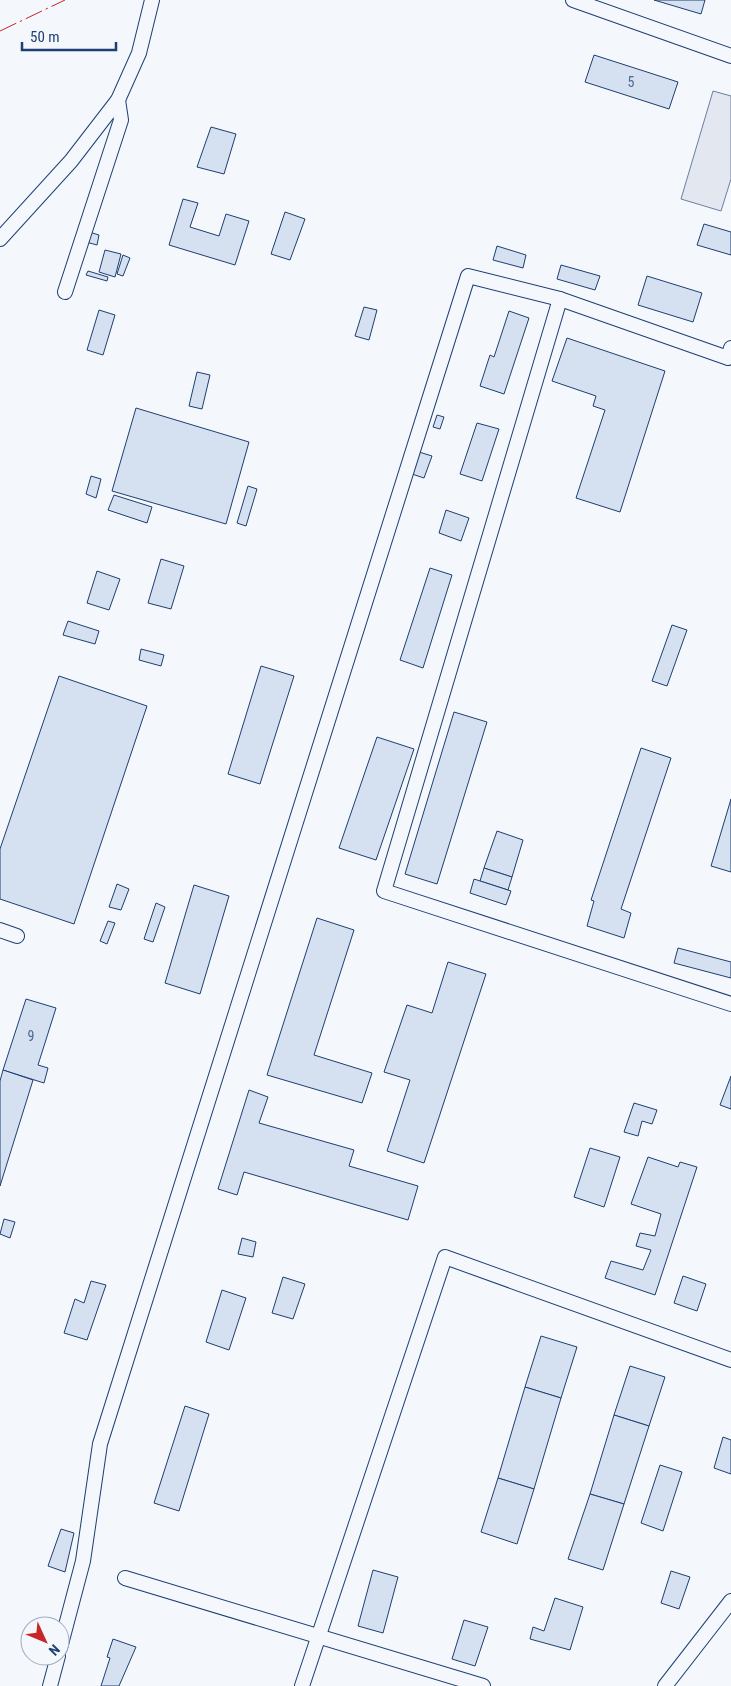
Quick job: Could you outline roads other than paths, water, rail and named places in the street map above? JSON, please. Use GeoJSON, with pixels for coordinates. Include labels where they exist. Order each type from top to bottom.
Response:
{"type":"FeatureCollection","features":[{"type":"Feature","properties":{"kind":"street"},"geometry":{"type":"LineString","coordinates":[[0,239],[71,161],[118,100],[139,53],[152,0]]}},
{"type":"Feature","properties":{"kind":"street"},"geometry":{"type":"LineString","coordinates":[[574,0],[731,56]]}},
{"type":"Feature","properties":{"kind":"street"},"geometry":{"type":"LineString","coordinates":[[65,292],[121,120],[118,100]]}},
{"type":"Feature","properties":{"kind":"street"},"geometry":{"type":"LineString","coordinates":[[68,1616],[83,1561],[100,1444],[468,276],[560,299],[728,358],[731,348]]}},
{"type":"Feature","properties":{"kind":"street"},"geometry":{"type":"LineString","coordinates":[[560,299],[384,891],[731,1004]]}},
{"type":"Feature","properties":{"kind":"street"},"geometry":{"type":"LineString","coordinates":[[0,930],[17,936]]}},
{"type":"Feature","properties":{"kind":"street"},"geometry":{"type":"LineString","coordinates":[[302,1686],[445,1257],[731,1360]]}},
{"type":"Feature","properties":{"kind":"street"},"geometry":{"type":"LineString","coordinates":[[125,1578],[483,1686]]}},
{"type":"Feature","properties":{"kind":"street"},"geometry":{"type":"LineString","coordinates":[[665,1686],[731,1601]]}},
{"type":"Feature","properties":{"kind":"street"},"geometry":{"type":"LineString","coordinates":[[50,1686],[55,1666]]}}]}
